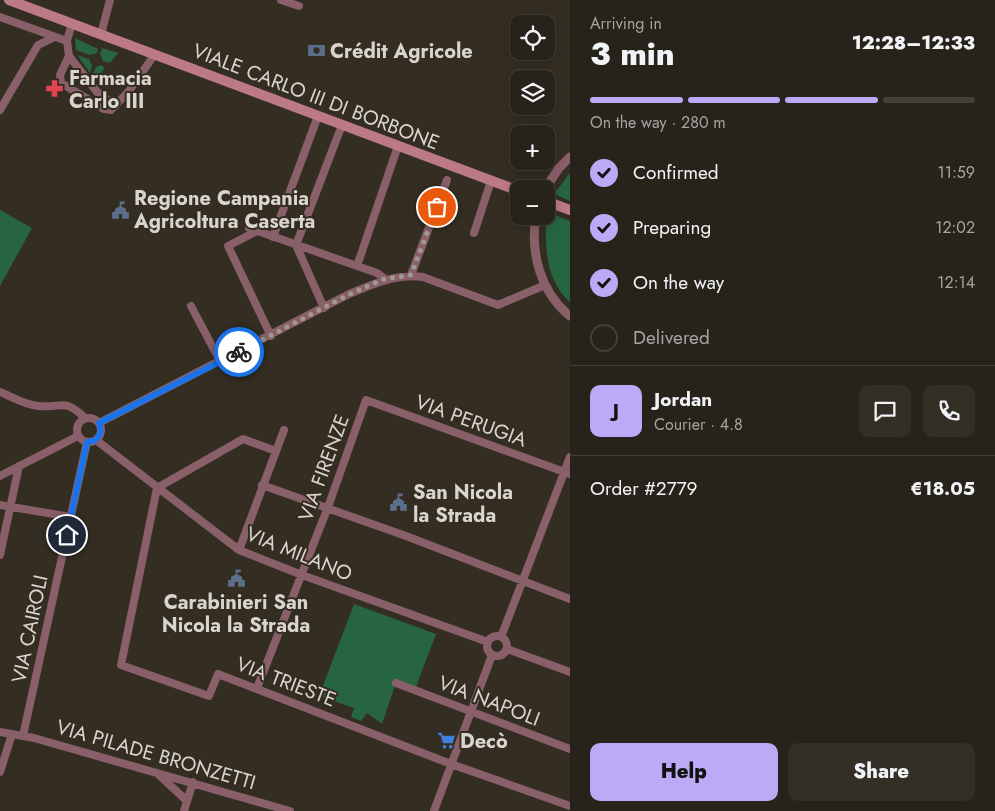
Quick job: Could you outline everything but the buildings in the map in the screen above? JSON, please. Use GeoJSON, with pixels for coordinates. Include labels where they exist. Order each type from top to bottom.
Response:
{"type":"FeatureCollection","features":[{"type":"Feature","properties":{"kind":"main road","name":"VIALE CARLO III DI BORBONE"},"geometry":{"type":"LineString","coordinates":[[9,0],[510,188]]}},
{"type":"Feature","properties":{"kind":"main road"},"geometry":{"type":"LineString","coordinates":[[555,204],[570,210]]}},
{"type":"Feature","properties":{"kind":"street"},"geometry":{"type":"LineString","coordinates":[[101,34],[110,0]]}},
{"type":"Feature","properties":{"kind":"street"},"geometry":{"type":"LineString","coordinates":[[282,0],[299,6]]}},
{"type":"Feature","properties":{"kind":"street"},"geometry":{"type":"LineString","coordinates":[[0,17],[67,41]]}},
{"type":"Feature","properties":{"kind":"street"},"geometry":{"type":"LineString","coordinates":[[72,23],[67,41],[69,56],[97,92],[116,106]]}},
{"type":"Feature","properties":{"kind":"street"},"geometry":{"type":"LineString","coordinates":[[34,29],[38,45]]}},
{"type":"Feature","properties":{"kind":"street"},"geometry":{"type":"LineString","coordinates":[[0,110],[38,45],[56,37]]}},
{"type":"Feature","properties":{"kind":"street"},"geometry":{"type":"LineString","coordinates":[[69,56],[60,76],[62,83],[104,109],[111,110],[155,54]]}},
{"type":"Feature","properties":{"kind":"street"},"geometry":{"type":"LineString","coordinates":[[274,237],[318,116]]}},
{"type":"Feature","properties":{"kind":"street"},"geometry":{"type":"LineString","coordinates":[[324,308],[296,245],[342,125]]}},
{"type":"Feature","properties":{"kind":"street"},"geometry":{"type":"LineString","coordinates":[[357,266],[398,146]]}},
{"type":"Feature","properties":{"kind":"street"},"geometry":{"type":"LineString","coordinates":[[551,180],[570,157]]}},
{"type":"Feature","properties":{"kind":"street"},"geometry":{"type":"LineString","coordinates":[[411,275],[447,180]]}},
{"type":"Feature","properties":{"kind":"street"},"geometry":{"type":"LineString","coordinates":[[474,233],[491,181]]}},
{"type":"Feature","properties":{"kind":"street"},"geometry":{"type":"LineString","coordinates":[[535,225],[535,257],[545,284],[554,300],[570,316]]}},
{"type":"Feature","properties":{"kind":"street"},"geometry":{"type":"LineString","coordinates":[[271,336],[228,246],[253,230],[377,273],[384,279]]}},
{"type":"Feature","properties":{"kind":"street"},"geometry":{"type":"LineString","coordinates":[[99,423],[384,279],[411,275],[423,277],[498,305],[545,284]]}},
{"type":"Feature","properties":{"kind":"street"},"geometry":{"type":"LineString","coordinates":[[191,306],[220,361]]}},
{"type":"Feature","properties":{"kind":"street"},"geometry":{"type":"LineString","coordinates":[[0,392],[38,406],[67,404],[73,406],[86,418]]}},
{"type":"Feature","properties":{"kind":"street","name":"VIA PERUGIA"},"geometry":{"type":"LineString","coordinates":[[366,400],[567,473]]}},
{"type":"Feature","properties":{"kind":"street","name":"VIA FIRENZE"},"geometry":{"type":"LineString","coordinates":[[257,688],[328,508],[366,400]]}},
{"type":"Feature","properties":{"kind":"street"},"geometry":{"type":"LineString","coordinates":[[86,418],[93,418],[99,423],[101,432],[96,440],[87,442],[78,436],[79,424],[86,418]]}},
{"type":"Feature","properties":{"kind":"street"},"geometry":{"type":"LineString","coordinates":[[239,550],[284,430]]}},
{"type":"Feature","properties":{"kind":"street"},"geometry":{"type":"LineString","coordinates":[[0,476],[78,436]]}},
{"type":"Feature","properties":{"kind":"street"},"geometry":{"type":"LineString","coordinates":[[157,488],[243,439],[276,451]]}},
{"type":"Feature","properties":{"kind":"street","name":"VIA MILANO"},"geometry":{"type":"LineString","coordinates":[[96,440],[239,550],[302,575],[488,642]]}},
{"type":"Feature","properties":{"kind":"street","name":"VIA CAIROLI"},"geometry":{"type":"LineString","coordinates":[[24,736],[87,442]]}},
{"type":"Feature","properties":{"kind":"street"},"geometry":{"type":"LineString","coordinates":[[501,637],[522,580],[567,473],[570,457]]}},
{"type":"Feature","properties":{"kind":"street"},"geometry":{"type":"LineString","coordinates":[[0,555],[18,466]]}},
{"type":"Feature","properties":{"kind":"street"},"geometry":{"type":"LineString","coordinates":[[262,485],[570,599]]}},
{"type":"Feature","properties":{"kind":"street","name":"VIA TRIESTE"},"geometry":{"type":"LineString","coordinates":[[157,488],[121,665],[209,696],[218,674],[452,764],[570,806]]}},
{"type":"Feature","properties":{"kind":"street"},"geometry":{"type":"LineString","coordinates":[[0,505],[71,517]]}},
{"type":"Feature","properties":{"kind":"street"},"geometry":{"type":"LineString","coordinates":[[495,636],[501,637],[506,642],[507,649],[501,656],[492,655],[487,648],[488,642],[495,636]]}},
{"type":"Feature","properties":{"kind":"street"},"geometry":{"type":"LineString","coordinates":[[507,649],[570,672]]}},
{"type":"Feature","properties":{"kind":"street"},"geometry":{"type":"LineString","coordinates":[[434,811],[492,655]]}},
{"type":"Feature","properties":{"kind":"street","name":"VIA NAPOLI"},"geometry":{"type":"LineString","coordinates":[[396,683],[570,749]]}},
{"type":"Feature","properties":{"kind":"street","name":"VIA PILADE BRONZETTI"},"geometry":{"type":"LineString","coordinates":[[0,732],[24,736],[153,770],[290,811]]}},
{"type":"Feature","properties":{"kind":"street"},"geometry":{"type":"LineString","coordinates":[[0,772],[12,734]]}},
{"type":"Feature","properties":{"kind":"street"},"geometry":{"type":"LineString","coordinates":[[153,770],[187,800]]}},
{"type":"Feature","properties":{"kind":"street"},"geometry":{"type":"LineString","coordinates":[[184,811],[193,782]]}},
{"type":"Feature","properties":{"kind":"green space"},"geometry":{"type":"Polygon","coordinates":[[[75,38],[98,49],[97,53],[90,55],[76,50],[75,38]]]}},
{"type":"Feature","properties":{"kind":"green space"},"geometry":{"type":"Polygon","coordinates":[[[102,48],[118,53],[110,63],[103,61],[100,54],[102,48]]]}},
{"type":"Feature","properties":{"kind":"green space"},"geometry":{"type":"Polygon","coordinates":[[[77,55],[89,59],[92,66],[90,73],[77,55]]]}},
{"type":"Feature","properties":{"kind":"green space"},"geometry":{"type":"Polygon","coordinates":[[[101,65],[105,68],[96,80],[92,77],[96,67],[101,65]]]}},
{"type":"Feature","properties":{"kind":"green space"},"geometry":{"type":"Polygon","coordinates":[[[570,173],[570,201],[555,194],[570,173]]]}},
{"type":"Feature","properties":{"kind":"green space"},"geometry":{"type":"Polygon","coordinates":[[[0,210],[32,228],[0,286],[0,210]]]}},
{"type":"Feature","properties":{"kind":"green space"},"geometry":{"type":"Polygon","coordinates":[[[555,215],[570,221],[570,302],[555,283],[551,272],[546,248],[546,225],[555,225],[555,215]]]}},
{"type":"Feature","properties":{"kind":"green space"},"geometry":{"type":"Polygon","coordinates":[[[354,604],[436,634],[416,687],[397,680],[382,724],[367,713],[361,721],[351,717],[354,708],[319,696],[354,604]]]}},
{"type":"Feature","properties":{"kind":"way so far"},"geometry":{"type":"LineString","coordinates":[[239,352],[350,294],[384,279],[411,275],[437,207]]}},
{"type":"Feature","properties":{"kind":"place","name":"Crédit Agricole"},"geometry":{"type":"Point","coordinates":[316,51]}},
{"type":"Feature","properties":{"kind":"place","name":"Farmacia Carlo III"},"geometry":{"type":"Point","coordinates":[55,89]}},
{"type":"Feature","properties":{"kind":"place","name":"Regione Campania Agricoltura Caserta"},"geometry":{"type":"Point","coordinates":[120,210]}},
{"type":"Feature","properties":{"kind":"place","name":"San Nicola la Strada"},"geometry":{"type":"Point","coordinates":[399,503]}},
{"type":"Feature","properties":{"kind":"place","name":"Carabinieri San Nicola la Strada"},"geometry":{"type":"Point","coordinates":[236,578]}},
{"type":"Feature","properties":{"kind":"place","name":"Decò"},"geometry":{"type":"Point","coordinates":[446,741]}},
{"type":"Feature","properties":{"kind":"route"},"geometry":{"type":"LineString","coordinates":[[67,535],[87,442],[96,440],[99,436],[101,427],[99,423],[239,352]]}}]}
